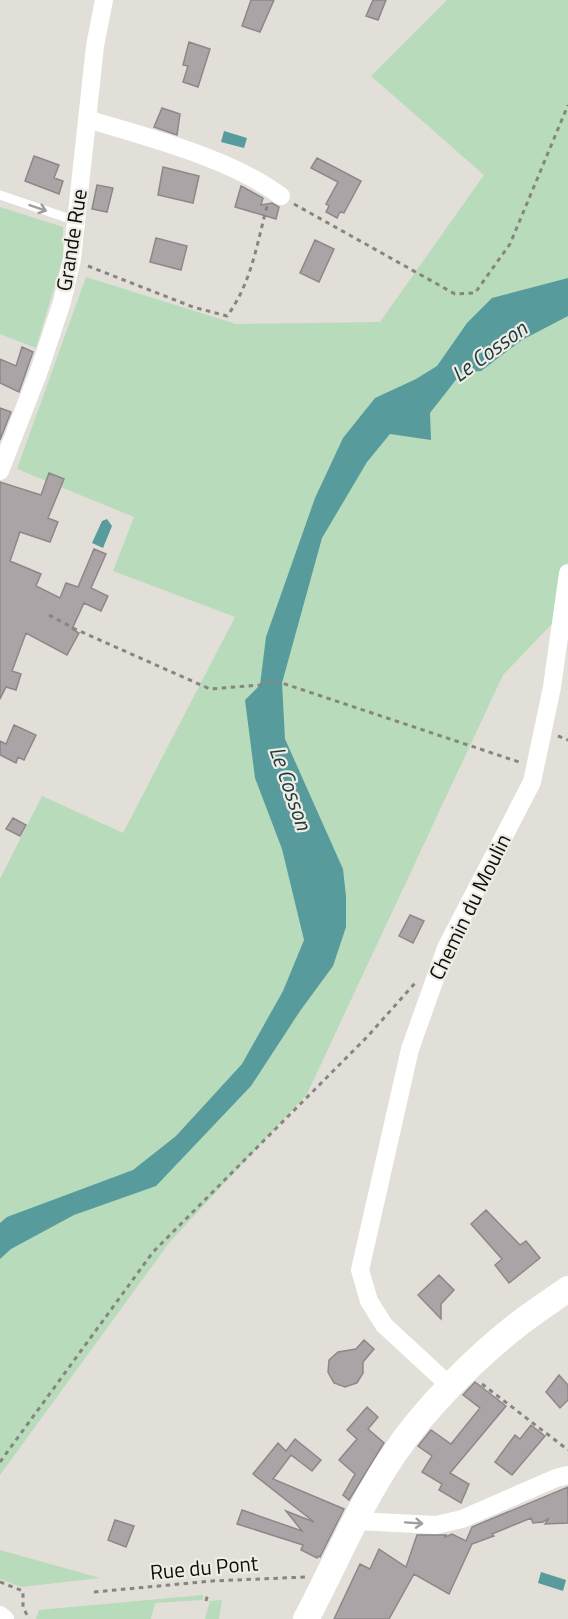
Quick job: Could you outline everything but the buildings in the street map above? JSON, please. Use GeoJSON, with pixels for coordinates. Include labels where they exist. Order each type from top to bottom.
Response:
{"type":"FeatureCollection","features":[{"type":"Feature","properties":{"kind":"main road"},"geometry":{"type":"LineString","coordinates":[[306,1619],[356,1521],[394,1454],[420,1420],[458,1379],[516,1326],[568,1289]]}},
{"type":"Feature","properties":{"kind":"street","name":"Grande Rue"},"geometry":{"type":"LineString","coordinates":[[0,471],[39,371],[62,302],[72,259],[95,46],[104,0]]}},
{"type":"Feature","properties":{"kind":"street"},"geometry":{"type":"LineString","coordinates":[[87,119],[212,160],[264,184],[281,196]]}},
{"type":"Feature","properties":{"kind":"street","name":"Chemin du Moulin"},"geometry":{"type":"LineString","coordinates":[[458,1379],[384,1325],[369,1301],[360,1270],[410,1049],[446,948],[532,782],[552,687],[568,573]]}},
{"type":"Feature","properties":{"kind":"street"},"geometry":{"type":"LineString","coordinates":[[356,1521],[436,1525],[462,1519],[556,1478],[568,1475]]}},
{"type":"Feature","properties":{"kind":"street"},"geometry":{"type":"LineString","coordinates":[[0,1615],[5,1619]]}},
{"type":"Feature","properties":{"kind":"lane"},"geometry":{"type":"LineString","coordinates":[[0,195],[76,221]]}},
{"type":"Feature","properties":{"kind":"path"},"geometry":{"type":"LineString","coordinates":[[72,259],[193,307],[227,316],[240,299],[254,257],[268,202],[281,196],[454,294],[475,293],[510,244],[568,105]]}},
{"type":"Feature","properties":{"kind":"path"},"geometry":{"type":"LineString","coordinates":[[49,615],[75,629],[210,689],[260,686],[266,682],[282,683],[535,767]]}},
{"type":"Feature","properties":{"kind":"path"},"geometry":{"type":"LineString","coordinates":[[0,1462],[153,1252],[367,1037],[422,975]]}},
{"type":"Feature","properties":{"kind":"path"},"geometry":{"type":"LineString","coordinates":[[458,1379],[568,1450]]}},
{"type":"Feature","properties":{"kind":"path","name":"Rue du Pont"},"geometry":{"type":"LineString","coordinates":[[94,1592],[305,1576],[315,1580]]}},
{"type":"Feature","properties":{"kind":"path"},"geometry":{"type":"LineString","coordinates":[[0,1582],[23,1591],[23,1607],[29,1619]]}},
{"type":"Feature","properties":{"kind":"path"},"geometry":{"type":"LineString","coordinates":[[206,1601],[208,1593]]}},
{"type":"Feature","properties":{"kind":"green space"},"geometry":{"type":"Polygon","coordinates":[[[447,0],[568,0],[568,607],[503,675],[307,1094],[169,1243],[0,1475],[0,879],[42,796],[123,833],[235,617],[113,571],[134,517],[17,469],[86,277],[236,324],[380,322],[484,175],[371,76],[447,0]]]}},
{"type":"Feature","properties":{"kind":"green space"},"geometry":{"type":"Polygon","coordinates":[[[0,207],[63,227],[63,258],[36,348],[0,334],[0,207]]]}},
{"type":"Feature","properties":{"kind":"green space"},"geometry":{"type":"Polygon","coordinates":[[[0,1550],[100,1578],[21,1587],[0,1579],[0,1550]]]}},
{"type":"Feature","properties":{"kind":"green space"},"geometry":{"type":"Polygon","coordinates":[[[203,1595],[203,1600],[155,1603],[151,1619],[36,1619],[39,1610],[203,1595]]]}},
{"type":"Feature","properties":{"kind":"green space"},"geometry":{"type":"Polygon","coordinates":[[[222,1600],[219,1619],[205,1619],[210,1601],[222,1600]]]}},
{"type":"Feature","properties":{"kind":"water"},"geometry":{"type":"Polygon","coordinates":[[[224,131],[247,138],[244,148],[221,142],[224,131]]]}},
{"type":"Feature","properties":{"kind":"water","name":"Le Cosson"},"geometry":{"type":"Polygon","coordinates":[[[568,278],[568,316],[522,340],[481,371],[462,372],[430,413],[431,440],[390,434],[367,462],[322,538],[282,683],[285,739],[343,869],[346,927],[333,966],[300,1011],[251,1086],[156,1186],[74,1215],[11,1249],[0,1259],[0,1223],[7,1217],[133,1170],[176,1136],[242,1064],[283,991],[304,940],[282,849],[255,778],[245,700],[260,685],[266,637],[315,498],[343,438],[375,398],[416,379],[437,366],[467,323],[492,298],[568,278]]]}},
{"type":"Feature","properties":{"kind":"water"},"geometry":{"type":"Polygon","coordinates":[[[107,519],[112,526],[103,548],[92,543],[102,521],[107,519]]]}},
{"type":"Feature","properties":{"kind":"water"},"geometry":{"type":"Polygon","coordinates":[[[541,1572],[566,1580],[563,1591],[538,1583],[541,1572]]]}}]}
